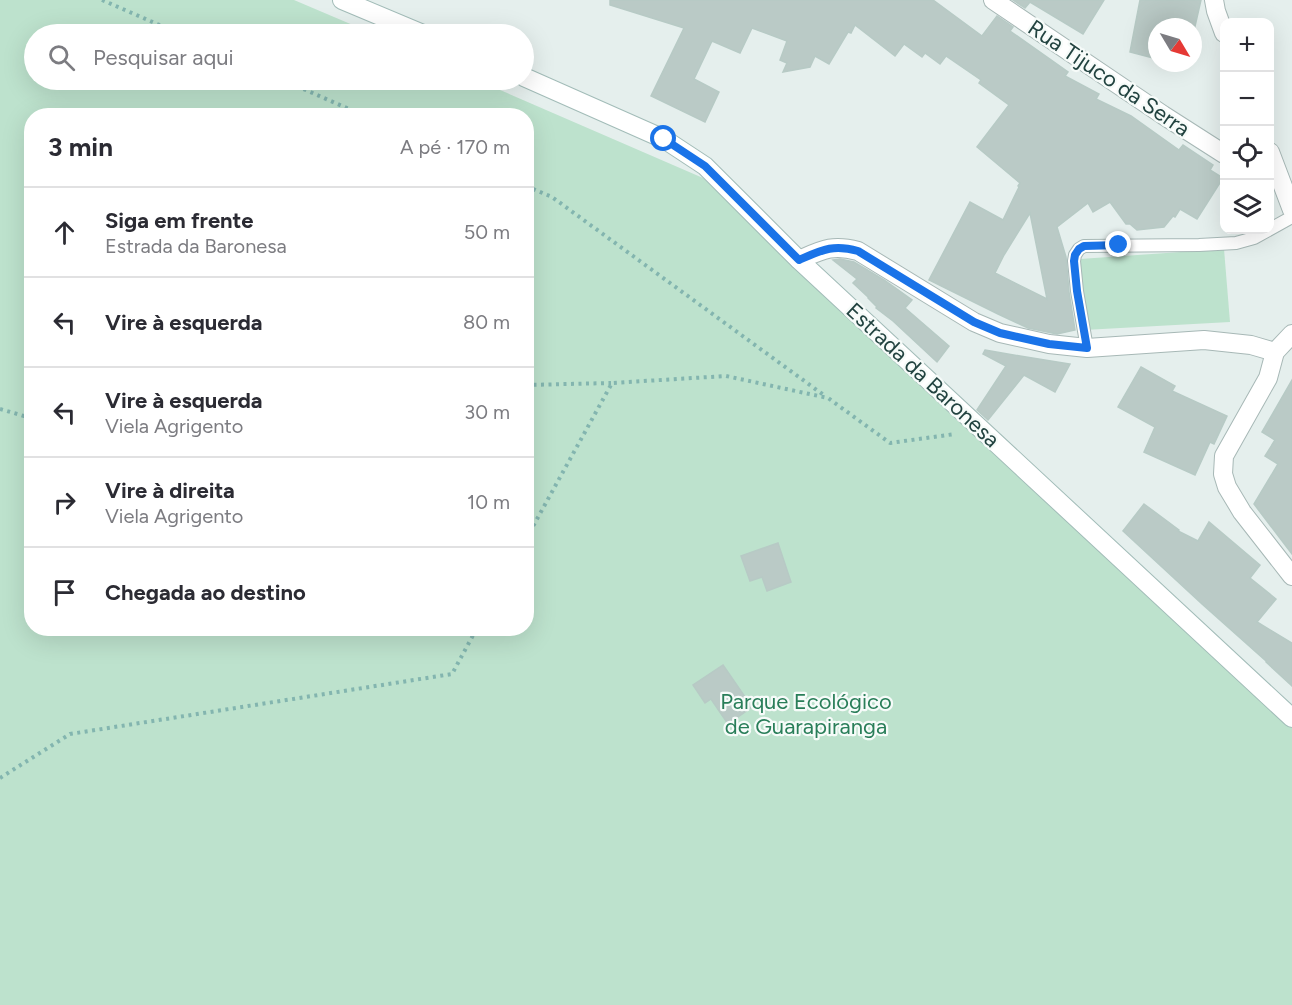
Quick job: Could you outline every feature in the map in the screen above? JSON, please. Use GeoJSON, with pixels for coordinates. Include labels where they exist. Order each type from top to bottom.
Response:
{"type":"FeatureCollection","features":[{"type":"Feature","properties":{"kind":"street"},"geometry":{"type":"LineString","coordinates":[[342,0],[399,24]]}},
{"type":"Feature","properties":{"kind":"street","name":"Rua Tijuco da Serra"},"geometry":{"type":"LineString","coordinates":[[993,0],[1162,115],[1220,151]]}},
{"type":"Feature","properties":{"kind":"street"},"geometry":{"type":"LineString","coordinates":[[1214,0],[1220,22]]}},
{"type":"Feature","properties":{"kind":"street","name":"Estrada da Baronesa"},"geometry":{"type":"LineString","coordinates":[[534,81],[664,139],[705,166],[799,260],[1292,718]]}},
{"type":"Feature","properties":{"kind":"street"},"geometry":{"type":"LineString","coordinates":[[1277,188],[1292,210]]}},
{"type":"Feature","properties":{"kind":"street"},"geometry":{"type":"LineString","coordinates":[[799,260],[828,248],[845,247],[858,251],[974,322],[1000,333],[1039,342],[1087,348],[1204,340],[1251,345],[1275,352]]}},
{"type":"Feature","properties":{"kind":"street"},"geometry":{"type":"LineString","coordinates":[[1292,334],[1275,352],[1268,378],[1224,456],[1223,474],[1227,487],[1242,512],[1292,576]]}},
{"type":"Feature","properties":{"kind":"lane"},"geometry":{"type":"LineString","coordinates":[[1087,348],[1074,261],[1079,249],[1084,246],[1236,243],[1254,238],[1292,217]]}},
{"type":"Feature","properties":{"kind":"path"},"geometry":{"type":"LineString","coordinates":[[102,0],[157,24]]}},
{"type":"Feature","properties":{"kind":"path"},"geometry":{"type":"LineString","coordinates":[[306,90],[347,108]]}},
{"type":"Feature","properties":{"kind":"path"},"geometry":{"type":"LineString","coordinates":[[534,190],[552,198],[890,443],[982,430]]}},
{"type":"Feature","properties":{"kind":"path"},"geometry":{"type":"LineString","coordinates":[[534,385],[726,376],[828,398]]}},
{"type":"Feature","properties":{"kind":"path"},"geometry":{"type":"LineString","coordinates":[[534,524],[612,383]]}},
{"type":"Feature","properties":{"kind":"path"},"geometry":{"type":"LineString","coordinates":[[0,409],[24,416]]}},
{"type":"Feature","properties":{"kind":"path"},"geometry":{"type":"LineString","coordinates":[[0,778],[70,734],[452,674],[473,636]]}},
{"type":"Feature","properties":{"kind":"green space","name":"Parque Ecológico de Guarapiranga"},"geometry":{"type":"Polygon","coordinates":[[[0,0],[294,0],[350,24],[24,24],[24,90],[500,90],[703,178],[1292,728],[1292,1005],[0,1005],[0,0]]]}},
{"type":"Feature","properties":{"kind":"green space"},"geometry":{"type":"Polygon","coordinates":[[[1224,249],[1230,322],[1084,330],[1080,259],[1224,249]]]}},
{"type":"Feature","properties":{"kind":"building"},"geometry":{"type":"Polygon","coordinates":[[[610,0],[933,0],[982,36],[997,16],[1013,27],[1010,31],[1068,72],[1065,76],[1099,94],[1096,99],[1131,116],[1179,150],[1183,145],[1213,165],[1210,170],[1220,176],[1220,183],[1197,219],[1180,209],[1164,227],[1137,230],[1130,224],[1126,224],[1110,202],[1093,212],[1088,203],[1057,227],[1066,257],[1075,330],[1057,334],[1028,328],[929,280],[970,202],[1003,220],[1019,187],[1020,183],[977,147],[1009,105],[979,83],[981,80],[946,56],[940,64],[925,53],[922,57],[904,44],[895,56],[855,25],[851,33],[848,32],[829,64],[815,56],[810,67],[783,72],[787,63],[780,60],[787,41],[752,28],[740,53],[712,41],[694,79],[719,92],[705,122],[651,96],[684,28],[610,5],[610,0]],[[1030,213],[1004,255],[995,273],[1047,299],[1030,213]]]}},
{"type":"Feature","properties":{"kind":"building"},"geometry":{"type":"Polygon","coordinates":[[[1013,0],[1104,0],[1083,34],[1030,2],[1025,8],[1013,0]]]}},
{"type":"Feature","properties":{"kind":"building"},"geometry":{"type":"Polygon","coordinates":[[[1140,0],[1201,0],[1197,18],[1148,18],[1148,57],[1130,52],[1140,0]]]}},
{"type":"Feature","properties":{"kind":"building"},"geometry":{"type":"Polygon","coordinates":[[[833,260],[854,262],[912,300],[905,308],[949,346],[937,362],[876,308],[853,283],[857,279],[833,260]]]}},
{"type":"Feature","properties":{"kind":"building"},"geometry":{"type":"Polygon","coordinates":[[[985,350],[1070,364],[1055,392],[1024,375],[988,420],[977,410],[1006,366],[983,354],[985,350]]]}},
{"type":"Feature","properties":{"kind":"building"},"geometry":{"type":"Polygon","coordinates":[[[1141,367],[1175,386],[1172,391],[1227,416],[1214,444],[1210,442],[1195,475],[1144,452],[1155,427],[1118,407],[1141,367]]]}},
{"type":"Feature","properties":{"kind":"building"},"geometry":{"type":"Polygon","coordinates":[[[1292,380],[1292,554],[1254,504],[1278,464],[1265,456],[1275,440],[1262,432],[1292,380]]]}},
{"type":"Feature","properties":{"kind":"building"},"geometry":{"type":"Polygon","coordinates":[[[1144,504],[1178,531],[1198,541],[1209,522],[1260,565],[1250,578],[1276,599],[1257,622],[1292,643],[1292,686],[1123,531],[1144,504]]]}},
{"type":"Feature","properties":{"kind":"building"},"geometry":{"type":"Polygon","coordinates":[[[778,543],[791,582],[767,591],[762,577],[750,581],[741,556],[778,543]]]}},
{"type":"Feature","properties":{"kind":"building"},"geometry":{"type":"Polygon","coordinates":[[[723,665],[752,707],[728,724],[711,699],[705,703],[693,685],[723,665]]]}},
{"type":"Feature","properties":{"kind":"route"},"geometry":{"type":"LineString","coordinates":[[664,139],[705,166],[799,260],[828,248],[845,247],[858,251],[949,308],[1000,333],[1049,344],[1087,348],[1077,291],[1075,255],[1084,246],[1119,245]]}}]}
